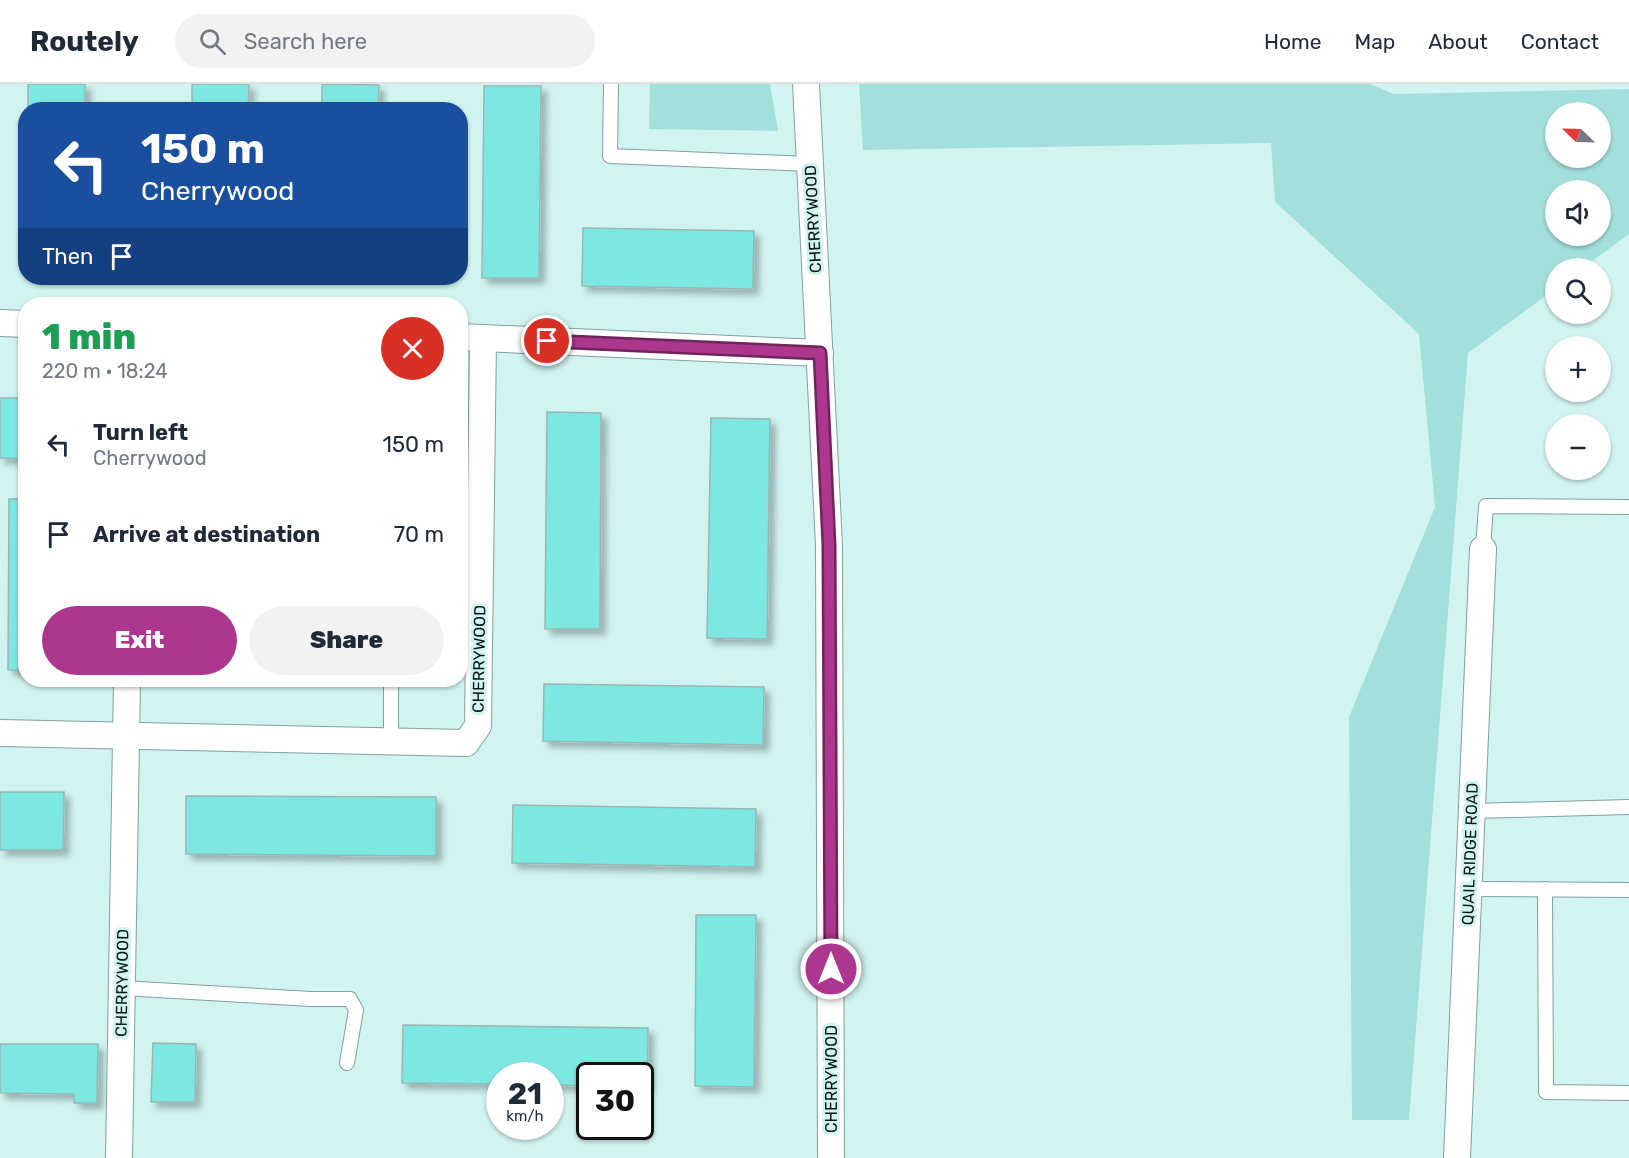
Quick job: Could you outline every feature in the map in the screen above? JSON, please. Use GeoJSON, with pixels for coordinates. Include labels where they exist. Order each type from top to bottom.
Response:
{"type":"FeatureCollection","features":[{"type":"Feature","properties":{"kind":"street","name":"CHERRYWOOD"},"geometry":{"type":"LineString","coordinates":[[806,84],[829,545],[831,1158]]}},
{"type":"Feature","properties":{"kind":"street"},"geometry":{"type":"LineString","coordinates":[[0,323],[18,324]]}},
{"type":"Feature","properties":{"kind":"street","name":"CHERRYWOOD"},"geometry":{"type":"LineString","coordinates":[[0,733],[466,743],[478,726],[470,534],[472,338],[820,353]]}},
{"type":"Feature","properties":{"kind":"street","name":"QUAIL RIDGE ROAD"},"geometry":{"type":"LineString","coordinates":[[1457,1158],[1483,549]]}},
{"type":"Feature","properties":{"kind":"street","name":"CHERRYWOOD"},"geometry":{"type":"LineString","coordinates":[[119,1158],[127,687]]}},
{"type":"Feature","properties":{"kind":"lane"},"geometry":{"type":"LineString","coordinates":[[611,84],[610,156],[810,164]]}},
{"type":"Feature","properties":{"kind":"lane"},"geometry":{"type":"LineString","coordinates":[[1483,549],[1486,506],[1629,507]]}},
{"type":"Feature","properties":{"kind":"lane"},"geometry":{"type":"LineString","coordinates":[[390,742],[392,687]]}},
{"type":"Feature","properties":{"kind":"lane"},"geometry":{"type":"LineString","coordinates":[[1472,812],[1629,807]]}},
{"type":"Feature","properties":{"kind":"lane"},"geometry":{"type":"LineString","coordinates":[[1468,889],[1629,890]]}},
{"type":"Feature","properties":{"kind":"lane"},"geometry":{"type":"LineString","coordinates":[[1545,889],[1546,1092],[1629,1093]]}},
{"type":"Feature","properties":{"kind":"lane"},"geometry":{"type":"LineString","coordinates":[[122,988],[311,999],[350,999],[356,1010],[346,1063]]}},
{"type":"Feature","properties":{"kind":"shaded area"},"geometry":{"type":"Polygon","coordinates":[[[650,84],[770,84],[778,131],[649,129],[650,84]]]}},
{"type":"Feature","properties":{"kind":"shaded area"},"geometry":{"type":"Polygon","coordinates":[[[859,84],[1370,84],[1394,94],[1629,89],[1629,234],[1597,258],[1545,258],[1545,296],[1468,353],[1409,1120],[1352,1120],[1349,717],[1435,507],[1419,334],[1275,202],[1271,143],[863,150],[859,84]]]}},
{"type":"Feature","properties":{"kind":"building"},"geometry":{"type":"Polygon","coordinates":[[[28,84],[85,84],[85,102],[28,102],[28,84]]]}},
{"type":"Feature","properties":{"kind":"building"},"geometry":{"type":"Polygon","coordinates":[[[192,84],[249,84],[248,102],[192,102],[192,84]]]}},
{"type":"Feature","properties":{"kind":"building"},"geometry":{"type":"Polygon","coordinates":[[[322,84],[379,85],[378,102],[322,102],[322,84]]]}},
{"type":"Feature","properties":{"kind":"building"},"geometry":{"type":"Polygon","coordinates":[[[484,86],[541,86],[539,278],[482,278],[484,86]]]}},
{"type":"Feature","properties":{"kind":"building"},"geometry":{"type":"Polygon","coordinates":[[[583,228],[754,231],[753,289],[582,286],[583,228]]]}},
{"type":"Feature","properties":{"kind":"building"},"geometry":{"type":"Polygon","coordinates":[[[0,398],[18,398],[18,459],[0,458],[0,398]]]}},
{"type":"Feature","properties":{"kind":"building"},"geometry":{"type":"Polygon","coordinates":[[[547,412],[601,413],[600,629],[545,629],[547,412]]]}},
{"type":"Feature","properties":{"kind":"building"},"geometry":{"type":"Polygon","coordinates":[[[711,418],[770,419],[767,639],[707,638],[711,418]]]}},
{"type":"Feature","properties":{"kind":"building"},"geometry":{"type":"Polygon","coordinates":[[[9,499],[18,499],[18,670],[8,670],[9,499]]]}},
{"type":"Feature","properties":{"kind":"building"},"geometry":{"type":"Polygon","coordinates":[[[544,684],[764,687],[763,745],[543,741],[544,684]]]}},
{"type":"Feature","properties":{"kind":"building"},"geometry":{"type":"Polygon","coordinates":[[[0,792],[64,792],[63,850],[0,850],[0,792]]]}},
{"type":"Feature","properties":{"kind":"building"},"geometry":{"type":"Polygon","coordinates":[[[186,796],[436,797],[436,856],[186,854],[186,796]]]}},
{"type":"Feature","properties":{"kind":"building"},"geometry":{"type":"Polygon","coordinates":[[[513,805],[756,809],[755,867],[512,863],[513,805]]]}},
{"type":"Feature","properties":{"kind":"building"},"geometry":{"type":"Polygon","coordinates":[[[696,915],[756,915],[754,1087],[695,1086],[696,915]]]}},
{"type":"Feature","properties":{"kind":"building"},"geometry":{"type":"Polygon","coordinates":[[[403,1025],[648,1028],[647,1062],[576,1062],[576,1086],[564,1085],[564,1062],[486,1062],[486,1084],[402,1083],[403,1025]]]}},
{"type":"Feature","properties":{"kind":"building"},"geometry":{"type":"Polygon","coordinates":[[[153,1043],[196,1044],[195,1102],[151,1102],[153,1043]]]}},
{"type":"Feature","properties":{"kind":"building"},"geometry":{"type":"Polygon","coordinates":[[[0,1044],[98,1044],[97,1103],[74,1103],[74,1094],[0,1093],[0,1044]]]}},
{"type":"Feature","properties":{"kind":"route"},"geometry":{"type":"LineString","coordinates":[[547,341],[820,353],[829,545],[831,969]]}}]}
